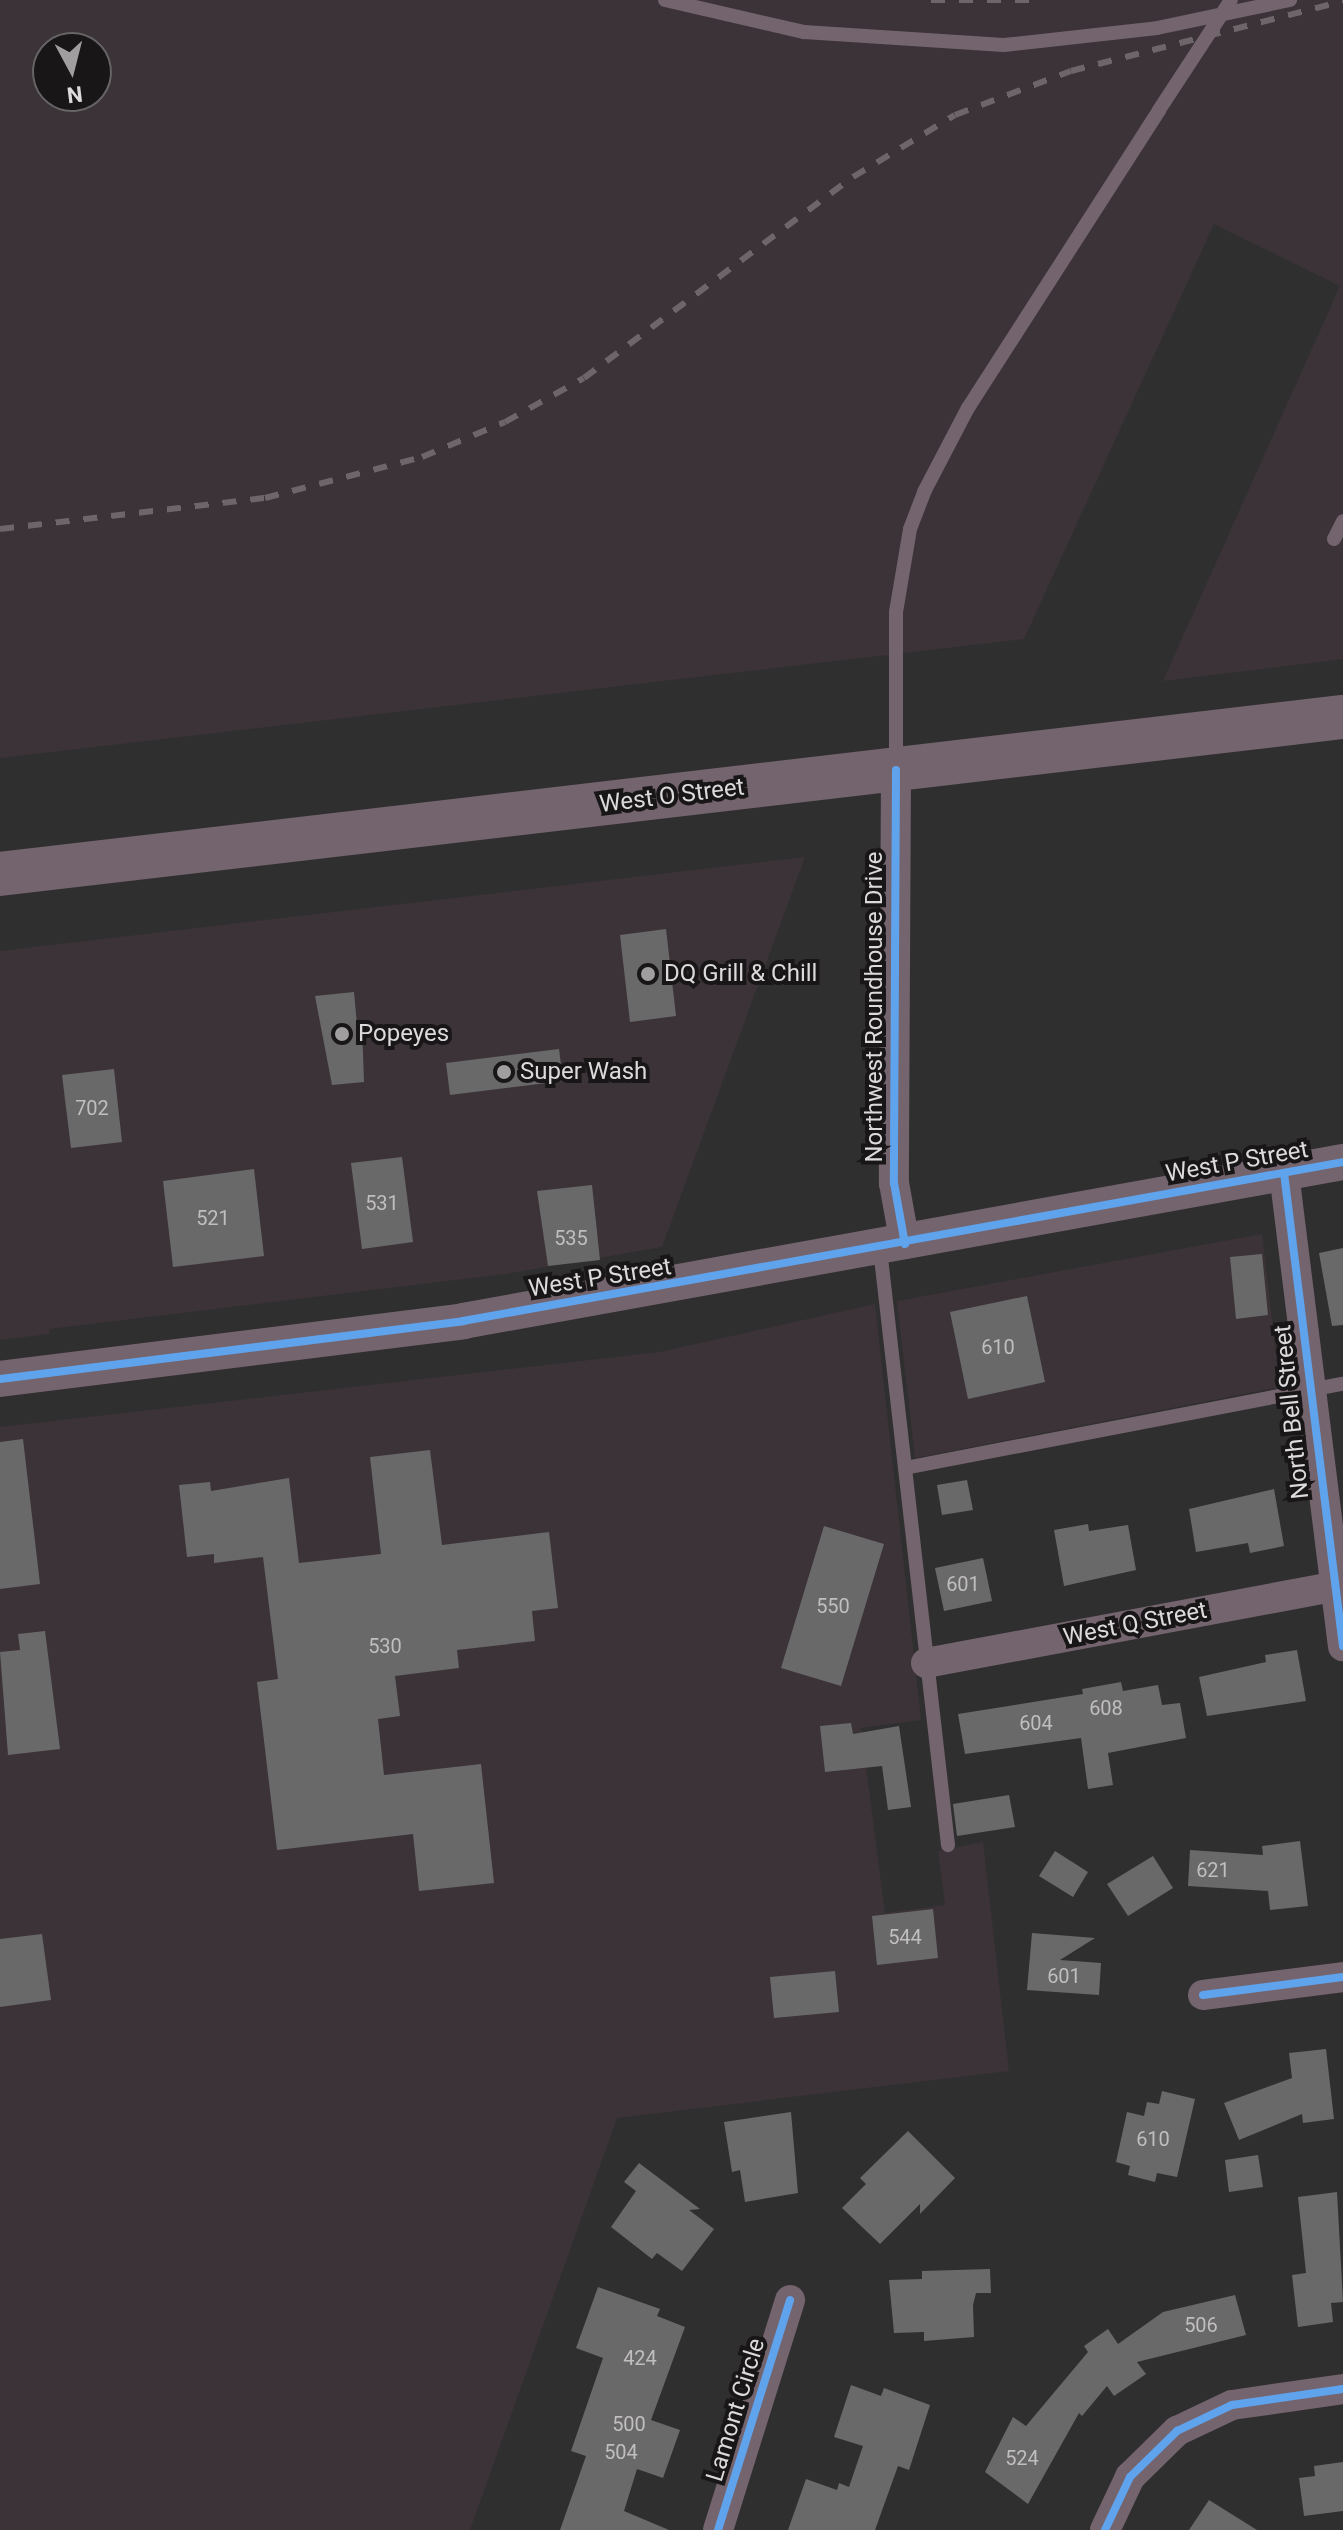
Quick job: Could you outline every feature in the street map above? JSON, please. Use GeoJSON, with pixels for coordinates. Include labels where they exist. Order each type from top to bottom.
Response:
{"type":"FeatureCollection","features":[{"type":"Feature","properties":{"kind":"main road","name":"West O Street"},"geometry":{"type":"LineString","coordinates":[[0,874],[1343,717]]}},
{"type":"Feature","properties":{"kind":"street","name":"Northwest Roundhouse Drive"},"geometry":{"type":"LineString","coordinates":[[893,1246],[896,770]]}},
{"type":"Feature","properties":{"kind":"street","name":"West P Street"},"geometry":{"type":"LineString","coordinates":[[0,1379],[463,1321],[893,1246],[1343,1162]]}},
{"type":"Feature","properties":{"kind":"street","name":"North Bell Street"},"geometry":{"type":"LineString","coordinates":[[1284,1173],[1309,1389],[1338,1586],[1343,1646]]}},
{"type":"Feature","properties":{"kind":"street","name":"West Q Street"},"geometry":{"type":"LineString","coordinates":[[926,1663],[1338,1586]]}},
{"type":"Feature","properties":{"kind":"street"},"geometry":{"type":"LineString","coordinates":[[1203,1995],[1343,1977]]}},
{"type":"Feature","properties":{"kind":"street","name":"Lamont Circle"},"geometry":{"type":"LineString","coordinates":[[718,2530],[790,2300]]}},
{"type":"Feature","properties":{"kind":"street"},"geometry":{"type":"LineString","coordinates":[[1105,2530],[1130,2477],[1177,2431],[1232,2405],[1343,2389]]}},
{"type":"Feature","properties":{"kind":"lane"},"geometry":{"type":"LineString","coordinates":[[665,0],[804,32],[1004,45],[1157,28],[1290,0]]}},
{"type":"Feature","properties":{"kind":"lane"},"geometry":{"type":"LineString","coordinates":[[896,770],[896,612],[910,529],[924,492],[968,408],[1231,0]]}},
{"type":"Feature","properties":{"kind":"lane"},"geometry":{"type":"LineString","coordinates":[[1334,539],[1343,521]]}},
{"type":"Feature","properties":{"kind":"lane"},"geometry":{"type":"LineString","coordinates":[[893,1246],[905,1468],[948,1845]]}},
{"type":"Feature","properties":{"kind":"lane"},"geometry":{"type":"LineString","coordinates":[[905,1468],[1343,1384]]}},
{"type":"Feature","properties":{"kind":"shaded area"},"geometry":{"type":"Polygon","coordinates":[[[0,0],[1343,0],[1343,659],[1163,681],[1340,286],[1214,224],[1024,639],[0,758],[0,0]]]}},
{"type":"Feature","properties":{"kind":"shaded area"},"geometry":{"type":"Polygon","coordinates":[[[805,857],[662,1247],[505,1274],[49,1329],[49,1334],[0,1340],[0,951],[805,857]]]}},
{"type":"Feature","properties":{"kind":"shaded area"},"geometry":{"type":"Polygon","coordinates":[[[1262,1234],[1280,1387],[915,1458],[897,1301],[1262,1234]]]}},
{"type":"Feature","properties":{"kind":"shaded area"},"geometry":{"type":"Polygon","coordinates":[[[875,1304],[921,1720],[861,1728],[885,1913],[945,1905],[938,1851],[983,1842],[1009,2071],[617,2118],[470,2530],[0,2530],[0,1427],[660,1352],[875,1304]]]}},
{"type":"Feature","properties":{"kind":"building","name":"DQ Grill & Chill"},"geometry":{"type":"Polygon","coordinates":[[[666,929],[676,1016],[630,1022],[620,935],[666,929]]]}},
{"type":"Feature","properties":{"kind":"building","name":"Popeyes"},"geometry":{"type":"Polygon","coordinates":[[[354,992],[357,1025],[362,1025],[364,1082],[332,1085],[315,996],[354,992]]]}},
{"type":"Feature","properties":{"kind":"building","name":"Super Wash"},"geometry":{"type":"Polygon","coordinates":[[[559,1049],[563,1081],[450,1095],[446,1063],[559,1049]]]}},
{"type":"Feature","properties":{"kind":"building"},"geometry":{"type":"Polygon","coordinates":[[[114,1069],[122,1142],[71,1148],[62,1075],[114,1069]]]}},
{"type":"Feature","properties":{"kind":"building"},"geometry":{"type":"Polygon","coordinates":[[[402,1157],[413,1242],[362,1249],[351,1163],[402,1157]]]}},
{"type":"Feature","properties":{"kind":"building"},"geometry":{"type":"Polygon","coordinates":[[[254,1169],[264,1256],[173,1267],[163,1181],[254,1169]]]}},
{"type":"Feature","properties":{"kind":"building"},"geometry":{"type":"Polygon","coordinates":[[[592,1185],[600,1260],[548,1266],[537,1191],[592,1185]]]}},
{"type":"Feature","properties":{"kind":"building"},"geometry":{"type":"Polygon","coordinates":[[[1343,1248],[1343,1325],[1332,1326],[1319,1253],[1343,1248]]]}},
{"type":"Feature","properties":{"kind":"building"},"geometry":{"type":"Polygon","coordinates":[[[1262,1254],[1268,1315],[1236,1319],[1230,1257],[1262,1254]]]}},
{"type":"Feature","properties":{"kind":"building"},"geometry":{"type":"Polygon","coordinates":[[[1027,1296],[1045,1382],[968,1399],[950,1312],[1027,1296]]]}},
{"type":"Feature","properties":{"kind":"building"},"geometry":{"type":"Polygon","coordinates":[[[23,1439],[40,1584],[0,1589],[0,1442],[23,1439]]]}},
{"type":"Feature","properties":{"kind":"building"},"geometry":{"type":"Polygon","coordinates":[[[430,1450],[442,1545],[549,1532],[558,1608],[532,1611],[535,1641],[457,1650],[459,1668],[395,1676],[400,1716],[378,1719],[384,1775],[481,1764],[494,1883],[419,1891],[413,1834],[277,1850],[257,1682],[278,1679],[263,1557],[214,1563],[214,1554],[187,1557],[179,1485],[210,1482],[211,1491],[289,1478],[299,1563],[381,1554],[370,1457],[430,1450]]]}},
{"type":"Feature","properties":{"kind":"building"},"geometry":{"type":"Polygon","coordinates":[[[967,1480],[973,1510],[942,1515],[937,1485],[967,1480]]]}},
{"type":"Feature","properties":{"kind":"building"},"geometry":{"type":"Polygon","coordinates":[[[1274,1489],[1284,1546],[1250,1553],[1248,1543],[1196,1552],[1189,1509],[1274,1489]]]}},
{"type":"Feature","properties":{"kind":"building"},"geometry":{"type":"Polygon","coordinates":[[[1088,1524],[1089,1531],[1128,1525],[1136,1570],[1064,1586],[1054,1530],[1088,1524]]]}},
{"type":"Feature","properties":{"kind":"building"},"geometry":{"type":"Polygon","coordinates":[[[824,1526],[884,1544],[841,1686],[781,1668],[824,1526]]]}},
{"type":"Feature","properties":{"kind":"building"},"geometry":{"type":"Polygon","coordinates":[[[983,1558],[992,1601],[944,1611],[935,1568],[983,1558]]]}},
{"type":"Feature","properties":{"kind":"building"},"geometry":{"type":"Polygon","coordinates":[[[45,1631],[60,1749],[8,1755],[0,1652],[20,1650],[18,1634],[45,1631]]]}},
{"type":"Feature","properties":{"kind":"building"},"geometry":{"type":"Polygon","coordinates":[[[1297,1650],[1306,1701],[1207,1716],[1199,1677],[1266,1662],[1265,1655],[1297,1650]]]}},
{"type":"Feature","properties":{"kind":"building"},"geometry":{"type":"Polygon","coordinates":[[[1121,1682],[1123,1691],[1158,1685],[1162,1705],[1180,1703],[1186,1738],[1108,1753],[1113,1785],[1088,1789],[1081,1738],[965,1754],[958,1714],[1083,1694],[1082,1689],[1121,1682]]]}},
{"type":"Feature","properties":{"kind":"building"},"geometry":{"type":"Polygon","coordinates":[[[851,1723],[853,1734],[899,1726],[911,1807],[888,1810],[882,1766],[825,1772],[820,1726],[851,1723]]]}},
{"type":"Feature","properties":{"kind":"building"},"geometry":{"type":"Polygon","coordinates":[[[1009,1795],[1015,1827],[957,1836],[953,1804],[1009,1795]]]}},
{"type":"Feature","properties":{"kind":"building"},"geometry":{"type":"Polygon","coordinates":[[[1300,1841],[1308,1906],[1270,1910],[1268,1891],[1188,1886],[1190,1850],[1263,1855],[1262,1846],[1300,1841]]]}},
{"type":"Feature","properties":{"kind":"building"},"geometry":{"type":"Polygon","coordinates":[[[1055,1851],[1088,1872],[1073,1897],[1039,1876],[1055,1851]]]}},
{"type":"Feature","properties":{"kind":"building"},"geometry":{"type":"Polygon","coordinates":[[[1153,1856],[1173,1888],[1128,1916],[1107,1884],[1153,1856]]]}},
{"type":"Feature","properties":{"kind":"building"},"geometry":{"type":"Polygon","coordinates":[[[933,1909],[938,1958],[877,1965],[872,1916],[933,1909]]]}},
{"type":"Feature","properties":{"kind":"building"},"geometry":{"type":"Polygon","coordinates":[[[1032,1933],[1095,1938],[1060,1960],[1101,1963],[1099,1995],[1027,1990],[1032,1933]]]}},
{"type":"Feature","properties":{"kind":"building"},"geometry":{"type":"Polygon","coordinates":[[[42,1934],[51,2000],[0,2007],[0,1939],[42,1934]]]}},
{"type":"Feature","properties":{"kind":"building"},"geometry":{"type":"Polygon","coordinates":[[[835,1971],[839,2012],[774,2018],[770,1977],[835,1971]]]}},
{"type":"Feature","properties":{"kind":"building"},"geometry":{"type":"Polygon","coordinates":[[[1326,2049],[1334,2119],[1303,2123],[1302,2114],[1239,2140],[1224,2103],[1292,2078],[1289,2053],[1326,2049]]]}},
{"type":"Feature","properties":{"kind":"building"},"geometry":{"type":"Polygon","coordinates":[[[1162,2091],[1195,2099],[1177,2177],[1157,2173],[1155,2182],[1128,2175],[1130,2166],[1116,2162],[1127,2112],[1144,2116],[1147,2102],[1159,2104],[1162,2091]]]}},
{"type":"Feature","properties":{"kind":"building"},"geometry":{"type":"Polygon","coordinates":[[[791,2112],[798,2193],[745,2202],[740,2170],[732,2172],[724,2122],[791,2112]]]}},
{"type":"Feature","properties":{"kind":"building"},"geometry":{"type":"Polygon","coordinates":[[[908,2131],[955,2178],[920,2214],[920,2204],[880,2244],[842,2208],[866,2184],[860,2178],[908,2131]]]}},
{"type":"Feature","properties":{"kind":"building"},"geometry":{"type":"Polygon","coordinates":[[[1258,2155],[1263,2187],[1229,2192],[1225,2160],[1258,2155]]]}},
{"type":"Feature","properties":{"kind":"building"},"geometry":{"type":"Polygon","coordinates":[[[639,2163],[700,2209],[689,2210],[714,2229],[682,2271],[657,2253],[652,2259],[611,2227],[636,2191],[624,2182],[639,2163]]]}},
{"type":"Feature","properties":{"kind":"building"},"geometry":{"type":"Polygon","coordinates":[[[1337,2192],[1343,2302],[1331,2303],[1333,2322],[1298,2327],[1292,2275],[1306,2273],[1298,2197],[1337,2192]]]}},
{"type":"Feature","properties":{"kind":"building"},"geometry":{"type":"Polygon","coordinates":[[[990,2269],[991,2293],[976,2293],[973,2305],[974,2337],[924,2341],[924,2332],[894,2333],[889,2280],[922,2279],[922,2271],[990,2269]]]}},
{"type":"Feature","properties":{"kind":"building"},"geometry":{"type":"Polygon","coordinates":[[[598,2287],[660,2309],[657,2316],[685,2327],[651,2420],[680,2430],[663,2478],[637,2469],[624,2511],[669,2530],[560,2530],[586,2456],[571,2451],[603,2358],[576,2348],[598,2287]]]}},
{"type":"Feature","properties":{"kind":"building"},"geometry":{"type":"Polygon","coordinates":[[[1235,2295],[1246,2335],[1137,2362],[1146,2374],[1114,2396],[1107,2386],[1082,2416],[1079,2413],[1028,2504],[985,2472],[1013,2417],[1026,2426],[1088,2352],[1084,2346],[1108,2329],[1118,2344],[1163,2312],[1235,2295]]]}},
{"type":"Feature","properties":{"kind":"building"},"geometry":{"type":"Polygon","coordinates":[[[851,2385],[881,2396],[884,2388],[930,2405],[909,2470],[898,2466],[875,2530],[788,2530],[806,2479],[837,2490],[839,2483],[849,2487],[863,2446],[834,2437],[851,2385]]]}},
{"type":"Feature","properties":{"kind":"building"},"geometry":{"type":"Polygon","coordinates":[[[1343,2462],[1343,2511],[1304,2516],[1299,2478],[1315,2476],[1314,2466],[1343,2462]]]}},
{"type":"Feature","properties":{"kind":"building"},"geometry":{"type":"Polygon","coordinates":[[[1209,2500],[1257,2530],[1189,2530],[1209,2500]]]}},
{"type":"Feature","properties":{"kind":"railway"},"geometry":{"type":"LineString","coordinates":[[931,0],[1036,0]]}},
{"type":"Feature","properties":{"kind":"railway"},"geometry":{"type":"LineString","coordinates":[[0,529],[265,498],[422,457],[505,422],[584,378],[853,177],[955,115],[1071,71],[1343,1]]}},
{"type":"Feature","properties":{"kind":"cycle path"},"geometry":{"type":"LineString","coordinates":[[896,770],[894,1183],[905,1244]]}},
{"type":"Feature","properties":{"kind":"cycle path"},"geometry":{"type":"LineString","coordinates":[[0,1379],[463,1321],[1343,1162]]}},
{"type":"Feature","properties":{"kind":"cycle path"},"geometry":{"type":"LineString","coordinates":[[1284,1173],[1343,1646]]}},
{"type":"Feature","properties":{"kind":"cycle path"},"geometry":{"type":"LineString","coordinates":[[1203,1995],[1343,1977]]}},
{"type":"Feature","properties":{"kind":"cycle path"},"geometry":{"type":"LineString","coordinates":[[718,2530],[790,2300]]}},
{"type":"Feature","properties":{"kind":"cycle path"},"geometry":{"type":"LineString","coordinates":[[1105,2530],[1130,2477],[1177,2431],[1232,2405],[1343,2389]]}},
{"type":"Feature","properties":{"kind":"place","name":"DQ Grill & Chill"},"geometry":{"type":"Point","coordinates":[648,974]}},
{"type":"Feature","properties":{"kind":"place","name":"Popeyes"},"geometry":{"type":"Point","coordinates":[342,1034]}},
{"type":"Feature","properties":{"kind":"place","name":"Super Wash"},"geometry":{"type":"Point","coordinates":[504,1072]}}]}
